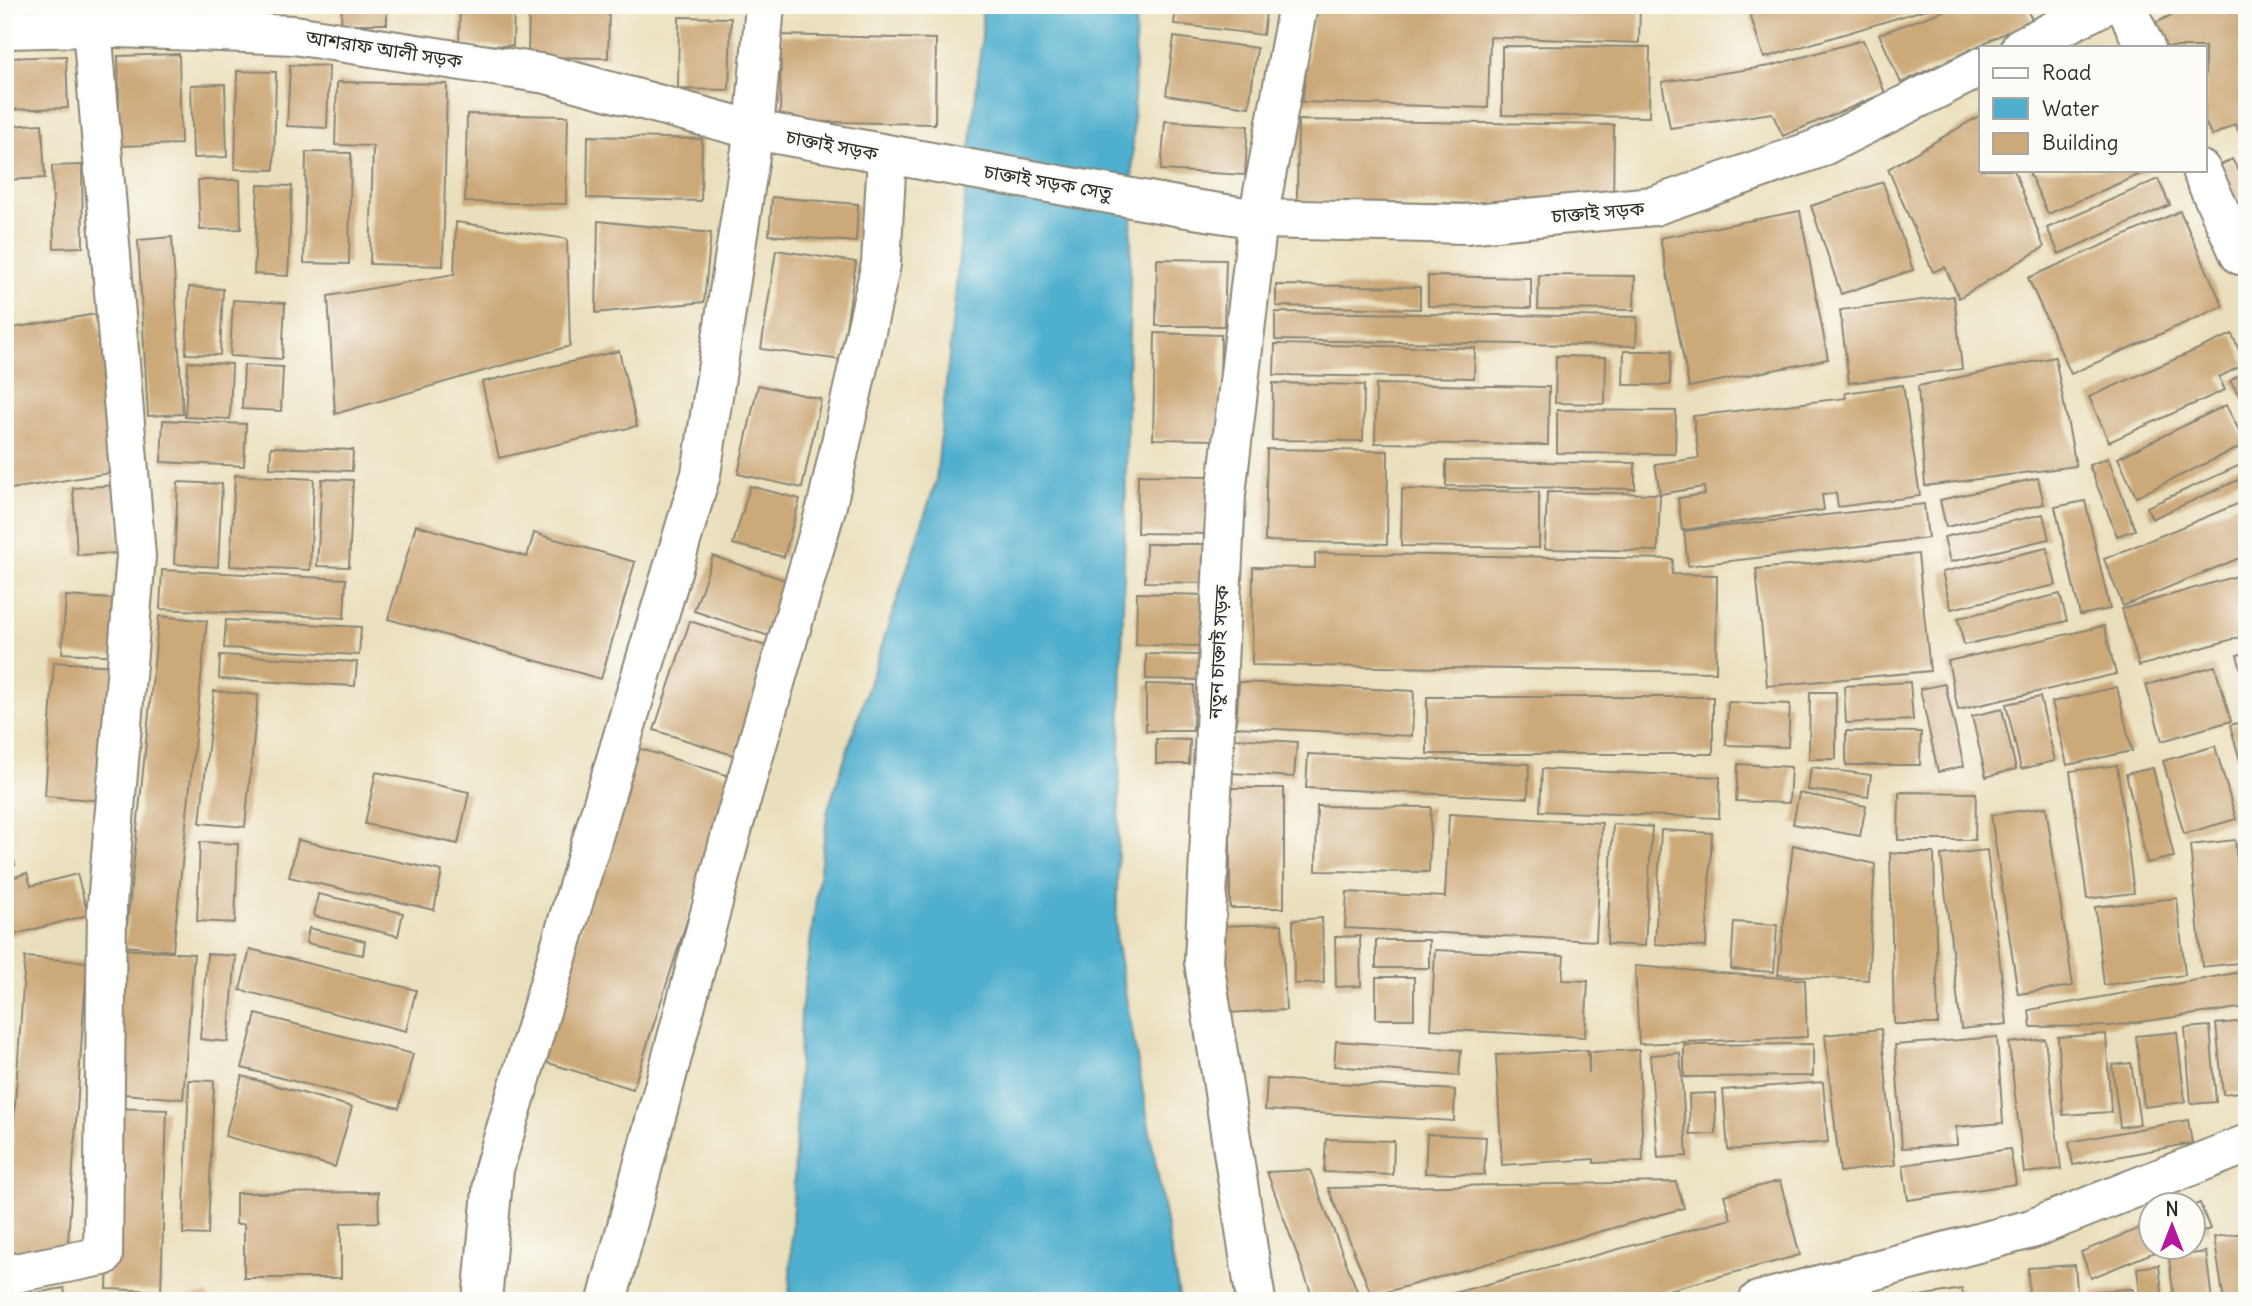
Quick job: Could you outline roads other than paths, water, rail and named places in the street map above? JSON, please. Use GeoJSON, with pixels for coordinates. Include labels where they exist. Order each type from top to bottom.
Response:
{"type":"FeatureCollection","features":[{"type":"Feature","properties":{"kind":"street","name":"নতুন চাক্তাই সড়ক"},"geometry":{"type":"LineString","coordinates":[[1256,1301],[1204,961],[1226,494],[1258,219],[1297,5]]}},
{"type":"Feature","properties":{"kind":"street"},"geometry":{"type":"LineString","coordinates":[[2023,46],[2105,5]]}},
{"type":"Feature","properties":{"kind":"street"},"geometry":{"type":"LineString","coordinates":[[2125,5],[2145,46]]}},
{"type":"Feature","properties":{"kind":"street"},"geometry":{"type":"LineString","coordinates":[[482,1301],[494,1169],[701,474],[754,130],[765,14]]}},
{"type":"Feature","properties":{"kind":"street"},"geometry":{"type":"LineString","coordinates":[[5,1275],[103,1256],[107,905],[136,556],[89,16]]}},
{"type":"Feature","properties":{"kind":"street","name":"আশরাফ আলী সড়ক"},"geometry":{"type":"LineString","coordinates":[[5,29],[89,16],[293,35],[546,74],[754,130]]}},
{"type":"Feature","properties":{"kind":"street","name":"চাক্তাই সড়ক"},"geometry":{"type":"LineString","coordinates":[[1187,208],[1258,219],[1465,225],[1654,206],[1817,149],[1979,68]]}},
{"type":"Feature","properties":{"kind":"street","name":"চাক্তাই সড়ক"},"geometry":{"type":"LineString","coordinates":[[754,130],[898,156]]}},
{"type":"Feature","properties":{"kind":"street"},"geometry":{"type":"LineString","coordinates":[[607,1301],[733,827],[827,505],[881,264],[898,156]]}},
{"type":"Feature","properties":{"kind":"street","name":"চাক্তাই সড়ক সেতু"},"geometry":{"type":"LineString","coordinates":[[898,156],[1187,208]]}},
{"type":"Feature","properties":{"kind":"street"},"geometry":{"type":"LineString","coordinates":[[2202,172],[2240,255]]}},
{"type":"Feature","properties":{"kind":"street"},"geometry":{"type":"LineString","coordinates":[[1758,1301],[2031,1229],[2247,1144]]}},
{"type":"Feature","properties":{"kind":"water"},"geometry":{"type":"Polygon","coordinates":[[[982,5],[1136,5],[1116,940],[1180,1301],[789,1301],[801,1012],[828,809],[936,481],[982,35],[982,5]]]}}]}
